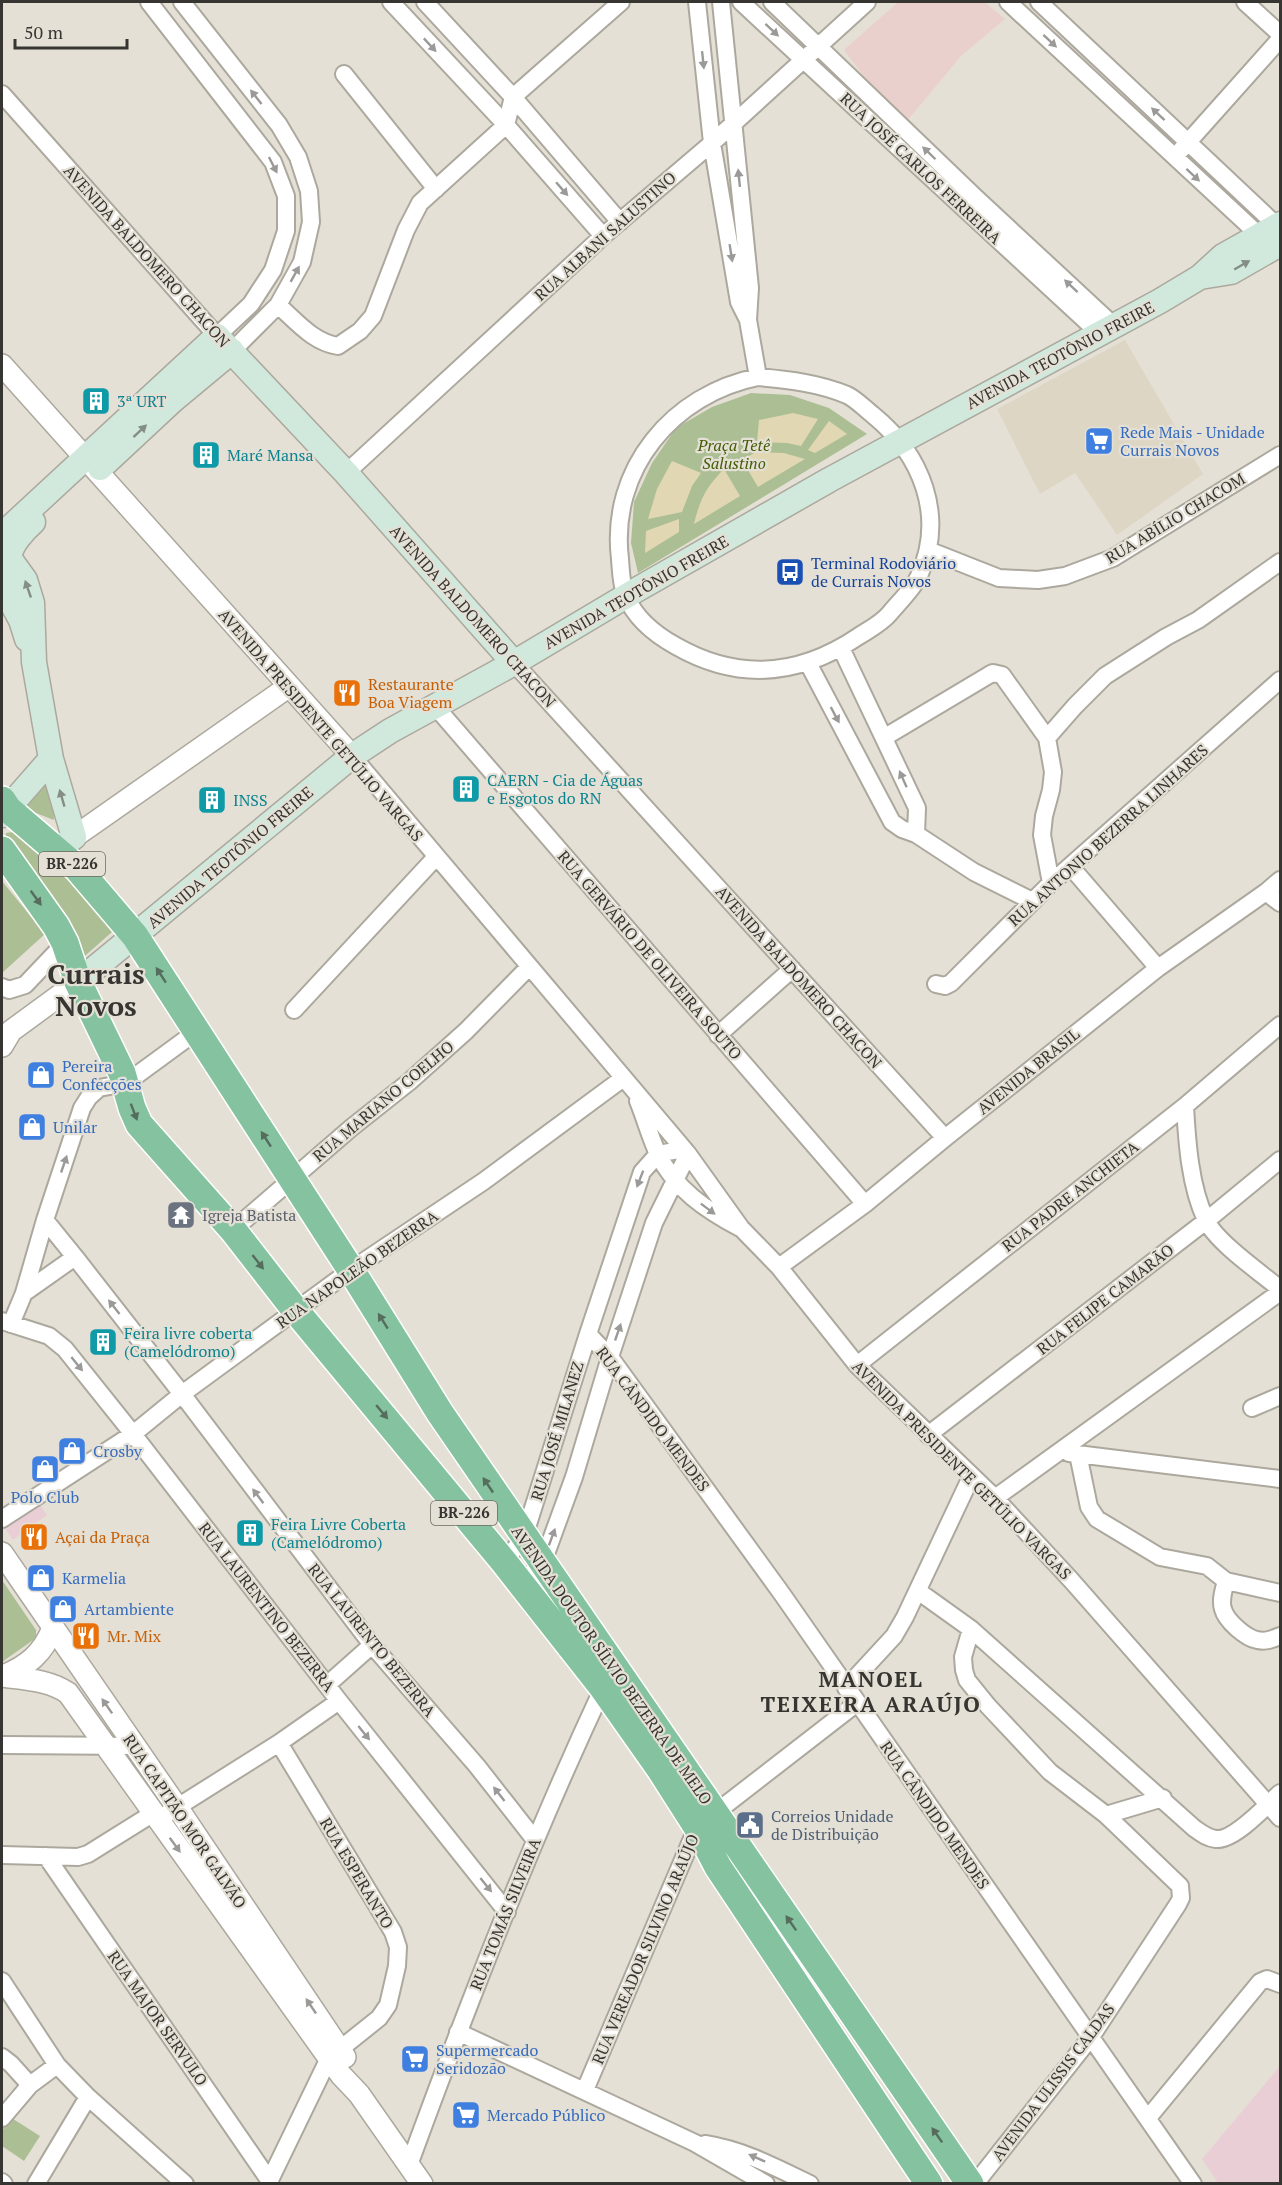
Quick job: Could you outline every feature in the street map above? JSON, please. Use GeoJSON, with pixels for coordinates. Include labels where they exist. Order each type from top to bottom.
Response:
{"type":"FeatureCollection","features":[{"type":"Feature","properties":{"kind":"highway","name":"AVENIDA DOUTOR SÍLVIO BEZERRA DE MELO"},"geometry":{"type":"LineString","coordinates":[[4,808],[65,844],[90,881],[135,936],[351,1270],[440,1413],[543,1562],[611,1681],[706,1820],[810,1952],[973,2184]]}},
{"type":"Feature","properties":{"kind":"highway","name":"AVENIDA DOUTOR SÍLVIO BEZERRA DE MELO"},"geometry":{"type":"LineString","coordinates":[[2,850],[56,926],[65,943],[78,982],[126,1083],[132,1107],[140,1124],[232,1230],[296,1311],[408,1443],[520,1585],[611,1681]]}},
{"type":"Feature","properties":{"kind":"highway"},"geometry":{"type":"LineString","coordinates":[[408,1443],[440,1413]]}},
{"type":"Feature","properties":{"kind":"highway","name":"AVENIDA DOUTOR SÍLVIO BEZERRA DE MELO"},"geometry":{"type":"LineString","coordinates":[[706,1820],[718,1867],[928,2184]]}},
{"type":"Feature","properties":{"kind":"highway"},"geometry":{"type":"LineString","coordinates":[[786,1968],[810,1952]]}},
{"type":"Feature","properties":{"kind":"highway"},"geometry":{"type":"LineString","coordinates":[[828,2032],[854,2015]]}},
{"type":"Feature","properties":{"kind":"highway"},"geometry":{"type":"LineString","coordinates":[[881,2112],[906,2091]]}},
{"type":"Feature","properties":{"kind":"main road","name":"AVENIDA TEOTÔNIO FREIRE"},"geometry":{"type":"LineString","coordinates":[[78,982],[352,756],[390,731],[514,663],[901,441],[1200,277],[1231,272],[1274,232]]}},
{"type":"Feature","properties":{"kind":"main road"},"geometry":{"type":"LineString","coordinates":[[34,662],[32,603],[25,580],[5,556],[27,527],[91,465],[225,344]]}},
{"type":"Feature","properties":{"kind":"main road","name":"AVENIDA BALDOMERO CHACON"},"geometry":{"type":"LineString","coordinates":[[225,344],[345,473],[514,663]]}},
{"type":"Feature","properties":{"kind":"main road"},"geometry":{"type":"LineString","coordinates":[[2,585],[21,620],[34,662],[65,844]]}},
{"type":"Feature","properties":{"kind":"main road"},"geometry":{"type":"LineString","coordinates":[[4,808],[51,759]]}},
{"type":"Feature","properties":{"kind":"street"},"geometry":{"type":"LineString","coordinates":[[149,2],[273,162],[286,196],[286,231],[273,270],[225,344]]}},
{"type":"Feature","properties":{"kind":"street"},"geometry":{"type":"LineString","coordinates":[[182,2],[279,125],[298,157],[309,191],[311,222],[302,262],[278,305],[225,344]]}},
{"type":"Feature","properties":{"kind":"street"},"geometry":{"type":"LineString","coordinates":[[391,2],[509,111],[620,222]]}},
{"type":"Feature","properties":{"kind":"street"},"geometry":{"type":"LineString","coordinates":[[424,2],[603,236]]}},
{"type":"Feature","properties":{"kind":"street"},"geometry":{"type":"LineString","coordinates":[[278,305],[312,336],[325,343],[338,346],[360,331],[373,316],[413,214],[420,203],[509,111],[621,2]]}},
{"type":"Feature","properties":{"kind":"street"},"geometry":{"type":"LineString","coordinates":[[697,2],[712,143],[739,302],[748,320]]}},
{"type":"Feature","properties":{"kind":"street"},"geometry":{"type":"LineString","coordinates":[[721,2],[750,288],[748,320],[758,377]]}},
{"type":"Feature","properties":{"kind":"street","name":"RUA JOSÉ CARLOS FERREIRA"},"geometry":{"type":"LineString","coordinates":[[741,2],[1107,330]]}},
{"type":"Feature","properties":{"kind":"street","name":"RUA JOSÉ CARLOS FERREIRA"},"geometry":{"type":"LineString","coordinates":[[772,2],[975,197],[1107,330]]}},
{"type":"Feature","properties":{"kind":"street","name":"RUA ALBANI SALUSTINO"},"geometry":{"type":"LineString","coordinates":[[345,473],[603,236],[712,143],[817,45],[867,2]]}},
{"type":"Feature","properties":{"kind":"street"},"geometry":{"type":"LineString","coordinates":[[1008,2],[1175,158],[1274,232]]}},
{"type":"Feature","properties":{"kind":"street"},"geometry":{"type":"LineString","coordinates":[[1245,2],[1281,34]]}},
{"type":"Feature","properties":{"kind":"street"},"geometry":{"type":"LineString","coordinates":[[1028,20],[1041,3],[1188,142],[1274,232]]}},
{"type":"Feature","properties":{"kind":"street"},"geometry":{"type":"LineString","coordinates":[[1175,158],[1281,39]]}},
{"type":"Feature","properties":{"kind":"street"},"geometry":{"type":"LineString","coordinates":[[1087,76],[1101,60]]}},
{"type":"Feature","properties":{"kind":"street"},"geometry":{"type":"LineString","coordinates":[[344,74],[436,189]]}},
{"type":"Feature","properties":{"kind":"street","name":"AVENIDA BALDOMERO CHACON"},"geometry":{"type":"LineString","coordinates":[[2,94],[225,344]]}},
{"type":"Feature","properties":{"kind":"street","name":"AVENIDA PRESIDENTE GETÚLIO VARGAS"},"geometry":{"type":"LineString","coordinates":[[2,365],[352,756],[622,1079],[686,1151],[741,1228],[779,1267],[857,1365],[928,1436],[994,1497],[1274,1798],[1281,1818]]}},
{"type":"Feature","properties":{"kind":"street"},"geometry":{"type":"LineString","coordinates":[[758,377],[810,383],[849,396],[901,441],[923,481],[932,520],[928,550],[918,578],[885,619],[842,648],[808,663],[781,669],[750,671],[712,663],[662,639],[643,621],[626,597],[617,541],[622,502],[637,465],[657,434],[682,411],[705,396],[733,382],[758,377]]}},
{"type":"Feature","properties":{"kind":"street","name":"RUA ABÍLIO CHACOM"},"geometry":{"type":"LineString","coordinates":[[928,550],[999,578],[1038,580],[1065,576],[1113,558],[1281,454]]}},
{"type":"Feature","properties":{"kind":"street"},"geometry":{"type":"LineString","coordinates":[[1047,738],[1105,676],[1166,637],[1198,620],[1281,562]]}},
{"type":"Feature","properties":{"kind":"street"},"geometry":{"type":"LineString","coordinates":[[842,648],[916,808],[916,834]]}},
{"type":"Feature","properties":{"kind":"street","name":"AVENIDA BALDOMERO CHACON"},"geometry":{"type":"LineString","coordinates":[[514,663],[945,1138]]}},
{"type":"Feature","properties":{"kind":"street"},"geometry":{"type":"LineString","coordinates":[[808,663],[892,822],[916,834],[974,872],[1032,901]]}},
{"type":"Feature","properties":{"kind":"street"},"geometry":{"type":"LineString","coordinates":[[885,737],[993,673],[1002,675],[1047,738],[1053,772],[1042,835],[1051,883]]}},
{"type":"Feature","properties":{"kind":"street","name":"RUA ANTONIO BEZERRA LINHARES"},"geometry":{"type":"LineString","coordinates":[[936,984],[945,986],[951,983],[1051,883],[1281,680]]}},
{"type":"Feature","properties":{"kind":"street"},"geometry":{"type":"LineString","coordinates":[[65,844],[288,687]]}},
{"type":"Feature","properties":{"kind":"street","name":"RUA GERVÁRIO DE OLIVEIRA SOUTO"},"geometry":{"type":"LineString","coordinates":[[435,706],[865,1204]]}},
{"type":"Feature","properties":{"kind":"street"},"geometry":{"type":"LineString","coordinates":[[294,1010],[436,857]]}},
{"type":"Feature","properties":{"kind":"street"},"geometry":{"type":"LineString","coordinates":[[1071,867],[1158,968]]}},
{"type":"Feature","properties":{"kind":"street","name":"AVENIDA BRASIL"},"geometry":{"type":"LineString","coordinates":[[779,1267],[865,1204],[1158,968],[1281,880]]}},
{"type":"Feature","properties":{"kind":"street"},"geometry":{"type":"LineString","coordinates":[[1266,892],[1281,903]]}},
{"type":"Feature","properties":{"kind":"street"},"geometry":{"type":"LineString","coordinates":[[5,989],[25,985],[65,943]]}},
{"type":"Feature","properties":{"kind":"street","name":"RUA MARIANO COELHO"},"geometry":{"type":"LineString","coordinates":[[232,1230],[291,1178],[409,1082],[529,967]]}},
{"type":"Feature","properties":{"kind":"street"},"geometry":{"type":"LineString","coordinates":[[718,1035],[792,969]]}},
{"type":"Feature","properties":{"kind":"street"},"geometry":{"type":"LineString","coordinates":[[6,1038],[78,982]]}},
{"type":"Feature","properties":{"kind":"street","name":"RUA PADRE ANCHIETA"},"geometry":{"type":"LineString","coordinates":[[857,1365],[1185,1106],[1281,1025]]}},
{"type":"Feature","properties":{"kind":"street"},"geometry":{"type":"LineString","coordinates":[[6,1322],[24,1293],[45,1220],[82,1108],[89,1097],[99,1088],[126,1083],[197,1031]]}},
{"type":"Feature","properties":{"kind":"street","name":"RUA NAPOLEÃO BEZERRA"},"geometry":{"type":"LineString","coordinates":[[2,1519],[133,1434],[182,1394],[351,1270],[484,1181],[622,1079]]}},
{"type":"Feature","properties":{"kind":"street","name":"AVENIDA PRESIDENTE GETÚLIO VARGAS"},"geometry":{"type":"LineString","coordinates":[[635,1092],[658,1154],[674,1180],[689,1195],[717,1216],[741,1228]]}},
{"type":"Feature","properties":{"kind":"street"},"geometry":{"type":"LineString","coordinates":[[994,1497],[1281,1291],[1237,1254],[1206,1221],[1191,1166],[1185,1106]]}},
{"type":"Feature","properties":{"kind":"street"},"geometry":{"type":"LineString","coordinates":[[658,1154],[686,1151]]}},
{"type":"Feature","properties":{"kind":"street","name":"RUA JOSÉ MILANEZ"},"geometry":{"type":"LineString","coordinates":[[520,1585],[543,1562],[574,1477],[654,1223],[686,1151]]}},
{"type":"Feature","properties":{"kind":"street","name":"RUA JOSÉ MILANEZ"},"geometry":{"type":"LineString","coordinates":[[504,1562],[524,1537],[642,1172],[658,1154]]}},
{"type":"Feature","properties":{"kind":"street","name":"RUA FELIPE CAMARÃO"},"geometry":{"type":"LineString","coordinates":[[928,1436],[1206,1221],[1281,1160]]}},
{"type":"Feature","properties":{"kind":"street","name":"RUA LAURENTO BEZERRA"},"geometry":{"type":"LineString","coordinates":[[45,1220],[182,1394],[372,1645],[477,1766],[535,1840]]}},
{"type":"Feature","properties":{"kind":"street"},"geometry":{"type":"LineString","coordinates":[[24,1293],[75,1257]]}},
{"type":"Feature","properties":{"kind":"street","name":"RUA LAURENTINO BEZERRA"},"geometry":{"type":"LineString","coordinates":[[6,1322],[49,1336],[65,1349],[339,1701],[507,1912]]}},
{"type":"Feature","properties":{"kind":"street","name":"RUA CÂNDIDO MENDES"},"geometry":{"type":"LineString","coordinates":[[588,1334],[610,1357],[782,1594],[1193,2184]]}},
{"type":"Feature","properties":{"kind":"street"},"geometry":{"type":"LineString","coordinates":[[1252,1408],[1281,1396]]}},
{"type":"Feature","properties":{"kind":"street"},"geometry":{"type":"LineString","coordinates":[[1056,1452],[1281,1479]]}},
{"type":"Feature","properties":{"kind":"street"},"geometry":{"type":"LineString","coordinates":[[1078,1454],[1089,1507],[1097,1519],[1160,1557],[1207,1566],[1226,1581],[1281,1593]]}},
{"type":"Feature","properties":{"kind":"street"},"geometry":{"type":"LineString","coordinates":[[846,1688],[894,1636],[918,1591],[971,1477]]}},
{"type":"Feature","properties":{"kind":"street","name":"RUA CAPITÃO MOR GALVÃO"},"geometry":{"type":"LineString","coordinates":[[2,1553],[177,1807],[244,1924],[334,2054],[350,2067],[359,2094],[422,2184]]}},
{"type":"Feature","properties":{"kind":"street"},"geometry":{"type":"LineString","coordinates":[[1226,1581],[1222,1602],[1223,1611],[1229,1620],[1249,1637],[1258,1641],[1270,1641],[1281,1636]]}},
{"type":"Feature","properties":{"kind":"street"},"geometry":{"type":"LineString","coordinates":[[918,1591],[971,1629],[1194,1828],[1206,1836],[1224,1839],[1242,1827],[1274,1798]]}},
{"type":"Feature","properties":{"kind":"street"},"geometry":{"type":"LineString","coordinates":[[2,1676],[19,1670],[32,1661],[44,1648],[54,1628]]}},
{"type":"Feature","properties":{"kind":"street"},"geometry":{"type":"LineString","coordinates":[[971,1629],[963,1657],[967,1680],[988,1706],[1050,1772],[1106,1815],[1163,1798]]}},
{"type":"Feature","properties":{"kind":"street"},"geometry":{"type":"LineString","coordinates":[[327,1685],[372,1645]]}},
{"type":"Feature","properties":{"kind":"street","name":"RUA CAPITÃO MOR GALVÃO"},"geometry":{"type":"LineString","coordinates":[[2,1676],[45,1682],[68,1693],[155,1817],[244,1924]]}},
{"type":"Feature","properties":{"kind":"street","name":"RUA TOMÁS SILVEIRA"},"geometry":{"type":"LineString","coordinates":[[409,2165],[458,2032],[535,1840],[611,1681]]}},
{"type":"Feature","properties":{"kind":"street"},"geometry":{"type":"LineString","coordinates":[[2,1855],[78,1857],[88,1854],[177,1807],[279,1743],[339,1701]]}},
{"type":"Feature","properties":{"kind":"street","name":"RUA VEREADOR SILVINO ARAÚJO"},"geometry":{"type":"LineString","coordinates":[[585,2090],[706,1820],[857,1704]]}},
{"type":"Feature","properties":{"kind":"street","name":"RUA ESPERANTO"},"geometry":{"type":"LineString","coordinates":[[279,1743],[393,1932],[398,1947],[397,1966],[388,2005],[379,2018],[334,2054]]}},
{"type":"Feature","properties":{"kind":"street"},"geometry":{"type":"LineString","coordinates":[[2,1745],[135,1746]]}},
{"type":"Feature","properties":{"kind":"street","name":"AVENIDA ULISSIS CALDAS"},"geometry":{"type":"LineString","coordinates":[[973,2184],[1091,2037],[1181,1898],[1180,1886],[1106,1815]]}},
{"type":"Feature","properties":{"kind":"street","name":"RUA MAJOR SERVULO"},"geometry":{"type":"LineString","coordinates":[[46,1856],[268,2182]]}},
{"type":"Feature","properties":{"kind":"street"},"geometry":{"type":"LineString","coordinates":[[1148,2118],[1260,1982],[1267,1979],[1277,1982]]}},
{"type":"Feature","properties":{"kind":"street"},"geometry":{"type":"LineString","coordinates":[[2,1981],[57,2065],[88,2097],[185,2184]]}},
{"type":"Feature","properties":{"kind":"street"},"geometry":{"type":"LineString","coordinates":[[458,2032],[695,2143],[766,2184]]}},
{"type":"Feature","properties":{"kind":"street"},"geometry":{"type":"LineString","coordinates":[[268,2182],[334,2054]]}},
{"type":"Feature","properties":{"kind":"street"},"geometry":{"type":"LineString","coordinates":[[2,2057],[30,2085]]}},
{"type":"Feature","properties":{"kind":"street"},"geometry":{"type":"LineString","coordinates":[[2,2118],[30,2085],[57,2065]]}},
{"type":"Feature","properties":{"kind":"street"},"geometry":{"type":"LineString","coordinates":[[36,2184],[88,2097]]}},
{"type":"Feature","properties":{"kind":"street"},"geometry":{"type":"LineString","coordinates":[[695,2143],[753,2156],[810,2184]]}},
{"type":"Feature","properties":{"kind":"shaded area"},"geometry":{"type":"Polygon","coordinates":[[[898,2],[985,2],[1005,19],[961,56],[902,127],[844,50],[898,2]]]}},
{"type":"Feature","properties":{"kind":"shaded area","name":"Rede Mais - Unidade Currais Novos"},"geometry":{"type":"Polygon","coordinates":[[[1125,340],[1203,474],[1117,535],[1075,473],[1040,494],[997,409],[1125,340]]]}},
{"type":"Feature","properties":{"kind":"shaded area"},"geometry":{"type":"Polygon","coordinates":[[[36,1499],[47,1515],[13,1540],[2,1524],[36,1499]]]}},
{"type":"Feature","properties":{"kind":"shaded area"},"geometry":{"type":"Polygon","coordinates":[[[1280,2066],[1280,2183],[1218,2183],[1202,2159],[1280,2066]]]}},
{"type":"Feature","properties":{"kind":"green space","name":"Praça Tetê Salustino"},"geometry":{"type":"Polygon","coordinates":[[[751,393],[790,395],[829,408],[867,434],[638,573],[631,543],[634,502],[652,463],[676,428],[712,407],[751,393]]]}},
{"type":"Feature","properties":{"kind":"green space"},"geometry":{"type":"Polygon","coordinates":[[[48,779],[53,801],[54,820],[20,807],[48,779]]]}},
{"type":"Feature","properties":{"kind":"green space"},"geometry":{"type":"Polygon","coordinates":[[[13,832],[86,891],[108,919],[112,932],[78,962],[5,841],[6,833],[13,832]]]}},
{"type":"Feature","properties":{"kind":"green space"},"geometry":{"type":"Polygon","coordinates":[[[2,881],[45,934],[2,973],[2,881]]]}},
{"type":"Feature","properties":{"kind":"green space"},"geometry":{"type":"Polygon","coordinates":[[[2,1580],[36,1630],[36,1638],[2,1662],[2,1580]]]}},
{"type":"Feature","properties":{"kind":"green space"},"geometry":{"type":"Polygon","coordinates":[[[10,2117],[40,2136],[24,2161],[2,2146],[2,2131],[10,2117]]]}},
{"type":"Feature","properties":{"kind":"sand"},"geometry":{"type":"Polygon","coordinates":[[[793,413],[818,419],[801,446],[757,442],[759,420],[793,413]]]}},
{"type":"Feature","properties":{"kind":"sand"},"geometry":{"type":"Polygon","coordinates":[[[829,421],[847,434],[815,453],[808,450],[829,421]]]}},
{"type":"Feature","properties":{"kind":"sand"},"geometry":{"type":"Polygon","coordinates":[[[756,452],[784,453],[805,459],[758,487],[742,460],[756,452]]]}},
{"type":"Feature","properties":{"kind":"sand"},"geometry":{"type":"Polygon","coordinates":[[[672,461],[701,473],[692,486],[682,512],[648,519],[657,489],[672,461]]]}},
{"type":"Feature","properties":{"kind":"sand"},"geometry":{"type":"Polygon","coordinates":[[[724,469],[740,496],[694,524],[704,494],[724,469]]]}},
{"type":"Feature","properties":{"kind":"sand"},"geometry":{"type":"Polygon","coordinates":[[[679,519],[679,532],[645,553],[646,531],[679,519]]]}},
{"type":"Feature","properties":{"kind":"place","name":"3ª URT"},"geometry":{"type":"Point","coordinates":[96,401]}},
{"type":"Feature","properties":{"kind":"place","name":"Rede Mais - Unidade Currais Novos"},"geometry":{"type":"Point","coordinates":[1099,441]}},
{"type":"Feature","properties":{"kind":"place","name":"Maré Mansa"},"geometry":{"type":"Point","coordinates":[206,455]}},
{"type":"Feature","properties":{"kind":"place","name":"Terminal Rodoviário de Currais Novos"},"geometry":{"type":"Point","coordinates":[790,572]}},
{"type":"Feature","properties":{"kind":"place","name":"Restaurante Boa Viagem"},"geometry":{"type":"Point","coordinates":[347,693]}},
{"type":"Feature","properties":{"kind":"place","name":"CAERN - Cia de Águas e Esgotos do RN"},"geometry":{"type":"Point","coordinates":[466,789]}},
{"type":"Feature","properties":{"kind":"place","name":"INSS"},"geometry":{"type":"Point","coordinates":[212,800]}},
{"type":"Feature","properties":{"kind":"place","name":"Pereira Confecções"},"geometry":{"type":"Point","coordinates":[41,1075]}},
{"type":"Feature","properties":{"kind":"place","name":"Unilar"},"geometry":{"type":"Point","coordinates":[32,1127]}},
{"type":"Feature","properties":{"kind":"place","name":"Igreja Batista"},"geometry":{"type":"Point","coordinates":[181,1215]}},
{"type":"Feature","properties":{"kind":"place","name":"Feira livre coberta (Camelódromo)"},"geometry":{"type":"Point","coordinates":[103,1342]}},
{"type":"Feature","properties":{"kind":"place","name":"Crosby"},"geometry":{"type":"Point","coordinates":[72,1451]}},
{"type":"Feature","properties":{"kind":"place","name":"Polo Club"},"geometry":{"type":"Point","coordinates":[45,1469]}},
{"type":"Feature","properties":{"kind":"place","name":"Feira Livre Coberta (Camelódromo)"},"geometry":{"type":"Point","coordinates":[250,1533]}},
{"type":"Feature","properties":{"kind":"place","name":"Açai da Praça"},"geometry":{"type":"Point","coordinates":[34,1537]}},
{"type":"Feature","properties":{"kind":"place","name":"Karmelia"},"geometry":{"type":"Point","coordinates":[41,1578]}},
{"type":"Feature","properties":{"kind":"place","name":"Artambiente"},"geometry":{"type":"Point","coordinates":[63,1609]}},
{"type":"Feature","properties":{"kind":"place","name":"Mr. Mix"},"geometry":{"type":"Point","coordinates":[86,1636]}},
{"type":"Feature","properties":{"kind":"place","name":"Correios Unidade de Distribuição"},"geometry":{"type":"Point","coordinates":[750,1825]}},
{"type":"Feature","properties":{"kind":"place","name":"Supermercado Seridozão"},"geometry":{"type":"Point","coordinates":[415,2059]}},
{"type":"Feature","properties":{"kind":"place","name":"Mercado Público"},"geometry":{"type":"Point","coordinates":[466,2115]}},
{"type":"Feature","properties":{"kind":"district","name":"Currais Novos"},"geometry":{"type":"Point","coordinates":[96,990]}},
{"type":"Feature","properties":{"kind":"district","name":"MANOEL TEIXEIRA ARAÚJO"},"geometry":{"type":"Point","coordinates":[871,1692]}}]}
